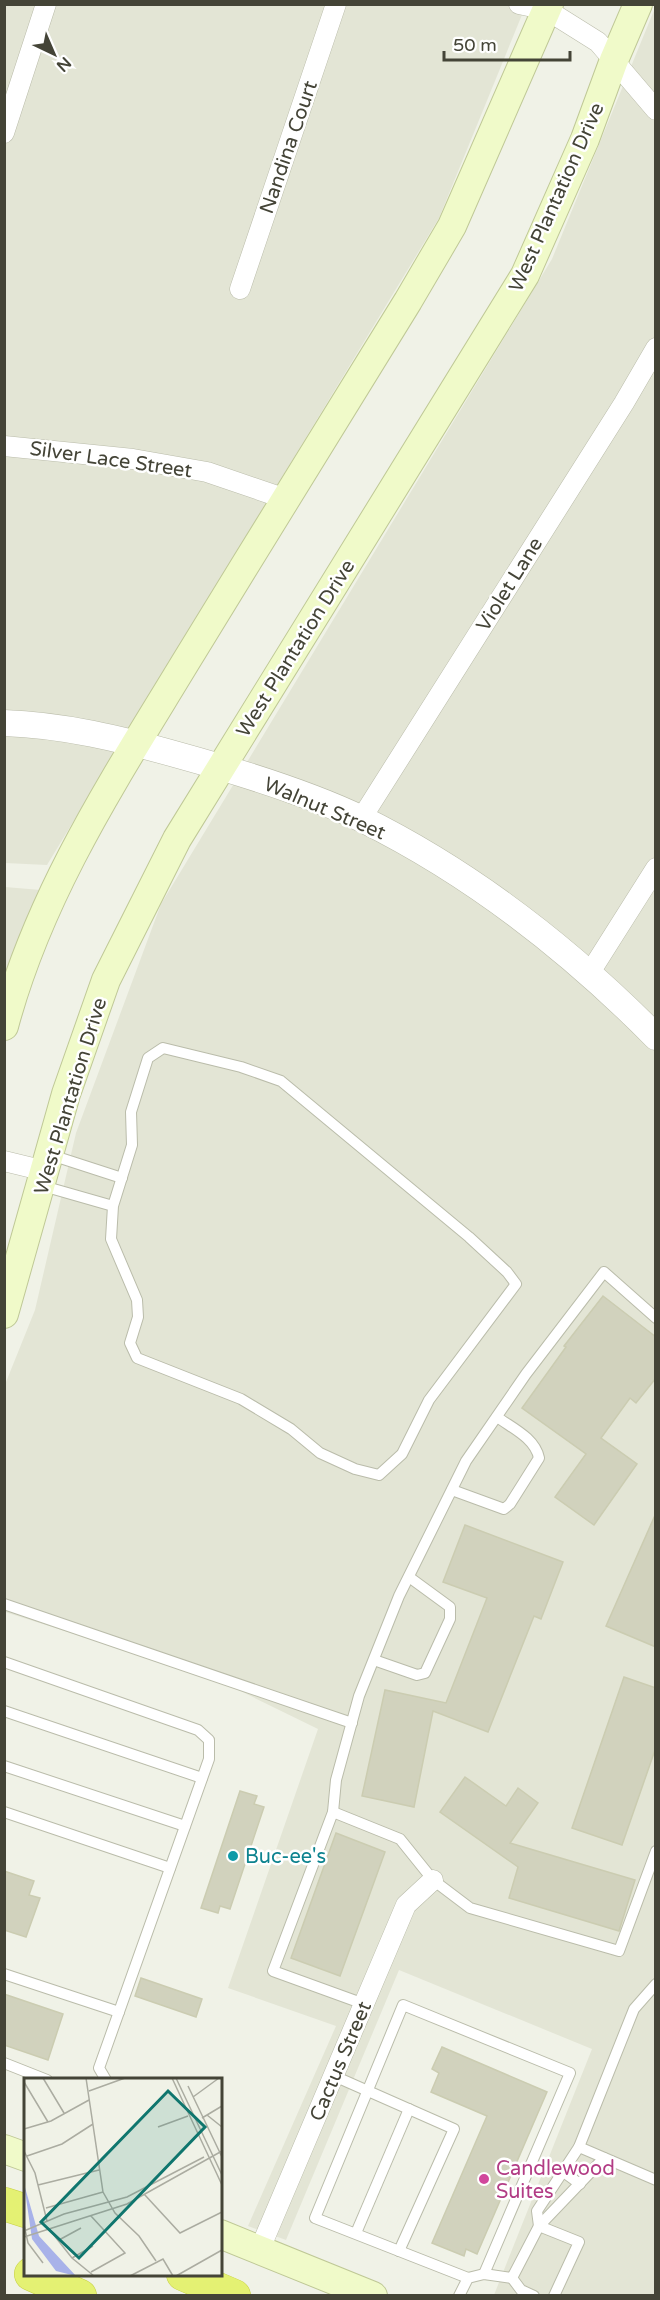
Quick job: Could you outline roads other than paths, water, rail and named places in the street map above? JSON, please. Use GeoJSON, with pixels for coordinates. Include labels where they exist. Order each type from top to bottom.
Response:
{"type":"FeatureCollection","features":[{"type":"Feature","properties":{"kind":"highway"},"geometry":{"type":"LineString","coordinates":[[4,2204],[24,2210]]}},
{"type":"Feature","properties":{"kind":"highway"},"geometry":{"type":"LineString","coordinates":[[34,2276],[80,2295]]}},
{"type":"Feature","properties":{"kind":"highway"},"geometry":{"type":"LineString","coordinates":[[188,2276],[234,2295]]}},
{"type":"Feature","properties":{"kind":"main road","name":"West Plantation Drive"},"geometry":{"type":"LineString","coordinates":[[4,1314],[66,1094],[106,980],[177,838],[525,275],[585,139],[614,60],[638,4]]}},
{"type":"Feature","properties":{"kind":"main road"},"geometry":{"type":"LineString","coordinates":[[4,1026],[17,977],[39,921],[65,867],[136,743],[452,226],[548,7]]}},
{"type":"Feature","properties":{"kind":"main road"},"geometry":{"type":"LineString","coordinates":[[4,2149],[24,2156]]}},
{"type":"Feature","properties":{"kind":"main road"},"geometry":{"type":"LineString","coordinates":[[222,2235],[373,2295]]}},
{"type":"Feature","properties":{"kind":"street"},"geometry":{"type":"LineString","coordinates":[[4,133],[46,4]]}},
{"type":"Feature","properties":{"kind":"street","name":"Nandina Court"},"geometry":{"type":"LineString","coordinates":[[240,289],[336,4]]}},
{"type":"Feature","properties":{"kind":"street"},"geometry":{"type":"LineString","coordinates":[[519,4],[548,7],[598,42],[656,110]]}},
{"type":"Feature","properties":{"kind":"street","name":"Violet Lane"},"geometry":{"type":"LineString","coordinates":[[361,819],[624,403],[656,348]]}},
{"type":"Feature","properties":{"kind":"street","name":"Silver Lace Street"},"geometry":{"type":"LineString","coordinates":[[4,446],[133,459],[207,472],[286,499]]}},
{"type":"Feature","properties":{"kind":"street","name":"Walnut Street"},"geometry":{"type":"LineString","coordinates":[[4,723],[69,729],[136,743],[221,767],[361,819],[438,862],[496,901],[589,974],[656,1037]]}},
{"type":"Feature","properties":{"kind":"street"},"geometry":{"type":"LineString","coordinates":[[589,974],[656,868]]}},
{"type":"Feature","properties":{"kind":"street"},"geometry":{"type":"LineString","coordinates":[[4,1161],[46,1171]]}},
{"type":"Feature","properties":{"kind":"street","name":"Cactus Street"},"geometry":{"type":"LineString","coordinates":[[259,2250],[406,1905],[433,1880]]}},
{"type":"Feature","properties":{"kind":"lane"},"geometry":{"type":"LineString","coordinates":[[162,1048],[241,1067],[281,1081],[469,1237],[507,1272],[516,1284],[429,1400],[402,1454],[379,1475],[355,1469],[320,1453],[291,1429],[241,1399],[137,1358],[130,1343],[138,1317],[137,1300],[111,1239],[113,1206],[132,1145],[131,1112],[148,1058],[162,1048]]}},
{"type":"Feature","properties":{"kind":"lane"},"geometry":{"type":"LineString","coordinates":[[46,1171],[122,1178]]}},
{"type":"Feature","properties":{"kind":"lane"},"geometry":{"type":"LineString","coordinates":[[46,1171],[113,1206]]}},
{"type":"Feature","properties":{"kind":"lane"},"geometry":{"type":"LineString","coordinates":[[364,2004],[273,1971],[333,1812],[336,1780],[352,1723],[374,1660],[409,1577],[466,1461],[604,1272],[656,1318]]}},
{"type":"Feature","properties":{"kind":"lane"},"geometry":{"type":"LineString","coordinates":[[452,1490],[504,1509],[510,1504],[539,1458],[537,1448],[528,1438],[497,1417]]}},
{"type":"Feature","properties":{"kind":"lane"},"geometry":{"type":"LineString","coordinates":[[374,1660],[417,1675],[425,1673],[450,1619],[450,1607],[409,1577]]}},
{"type":"Feature","properties":{"kind":"lane"},"geometry":{"type":"LineString","coordinates":[[4,1604],[352,1723]]}},
{"type":"Feature","properties":{"kind":"lane"},"geometry":{"type":"LineString","coordinates":[[4,1662],[198,1730],[206,1735],[211,1748],[99,2068],[105,2078]]}},
{"type":"Feature","properties":{"kind":"lane"},"geometry":{"type":"LineString","coordinates":[[4,1711],[202,1778]]}},
{"type":"Feature","properties":{"kind":"lane"},"geometry":{"type":"LineString","coordinates":[[4,1766],[185,1826]]}},
{"type":"Feature","properties":{"kind":"lane"},"geometry":{"type":"LineString","coordinates":[[4,1812],[170,1868]]}},
{"type":"Feature","properties":{"kind":"lane"},"geometry":{"type":"LineString","coordinates":[[333,1812],[400,1839],[433,1880],[470,1908],[619,1951],[656,1851]]}},
{"type":"Feature","properties":{"kind":"lane"},"geometry":{"type":"LineString","coordinates":[[4,1974],[119,2012]]}},
{"type":"Feature","properties":{"kind":"lane"},"geometry":{"type":"LineString","coordinates":[[539,2226],[537,2211],[579,2147],[626,2025],[634,2009],[656,1984]]}},
{"type":"Feature","properties":{"kind":"lane"},"geometry":{"type":"LineString","coordinates":[[484,2274],[570,2073],[403,2005],[315,2218],[468,2278],[484,2274],[512,2278],[521,2290],[534,2295]]}},
{"type":"Feature","properties":{"kind":"lane"},"geometry":{"type":"LineString","coordinates":[[4,2063],[44,2078]]}},
{"type":"Feature","properties":{"kind":"lane"},"geometry":{"type":"LineString","coordinates":[[334,2076],[454,2129],[399,2251]]}},
{"type":"Feature","properties":{"kind":"lane"},"geometry":{"type":"LineString","coordinates":[[356,2233],[409,2109]]}},
{"type":"Feature","properties":{"kind":"lane"},"geometry":{"type":"LineString","coordinates":[[579,2147],[656,2180]]}},
{"type":"Feature","properties":{"kind":"lane"},"geometry":{"type":"LineString","coordinates":[[512,2278],[539,2226],[604,2158]]}},
{"type":"Feature","properties":{"kind":"lane"},"geometry":{"type":"LineString","coordinates":[[562,2171],[580,2184]]}},
{"type":"Feature","properties":{"kind":"lane"},"geometry":{"type":"LineString","coordinates":[[539,2226],[579,2242],[554,2295]]}},
{"type":"Feature","properties":{"kind":"lane"},"geometry":{"type":"LineString","coordinates":[[459,2295],[468,2278]]}},
{"type":"Feature","properties":{"kind":"place","name":"Buc-ee's"},"geometry":{"type":"Point","coordinates":[233,1856]}},
{"type":"Feature","properties":{"kind":"place","name":"Candlewood Suites"},"geometry":{"type":"Point","coordinates":[484,2179]}}]}
